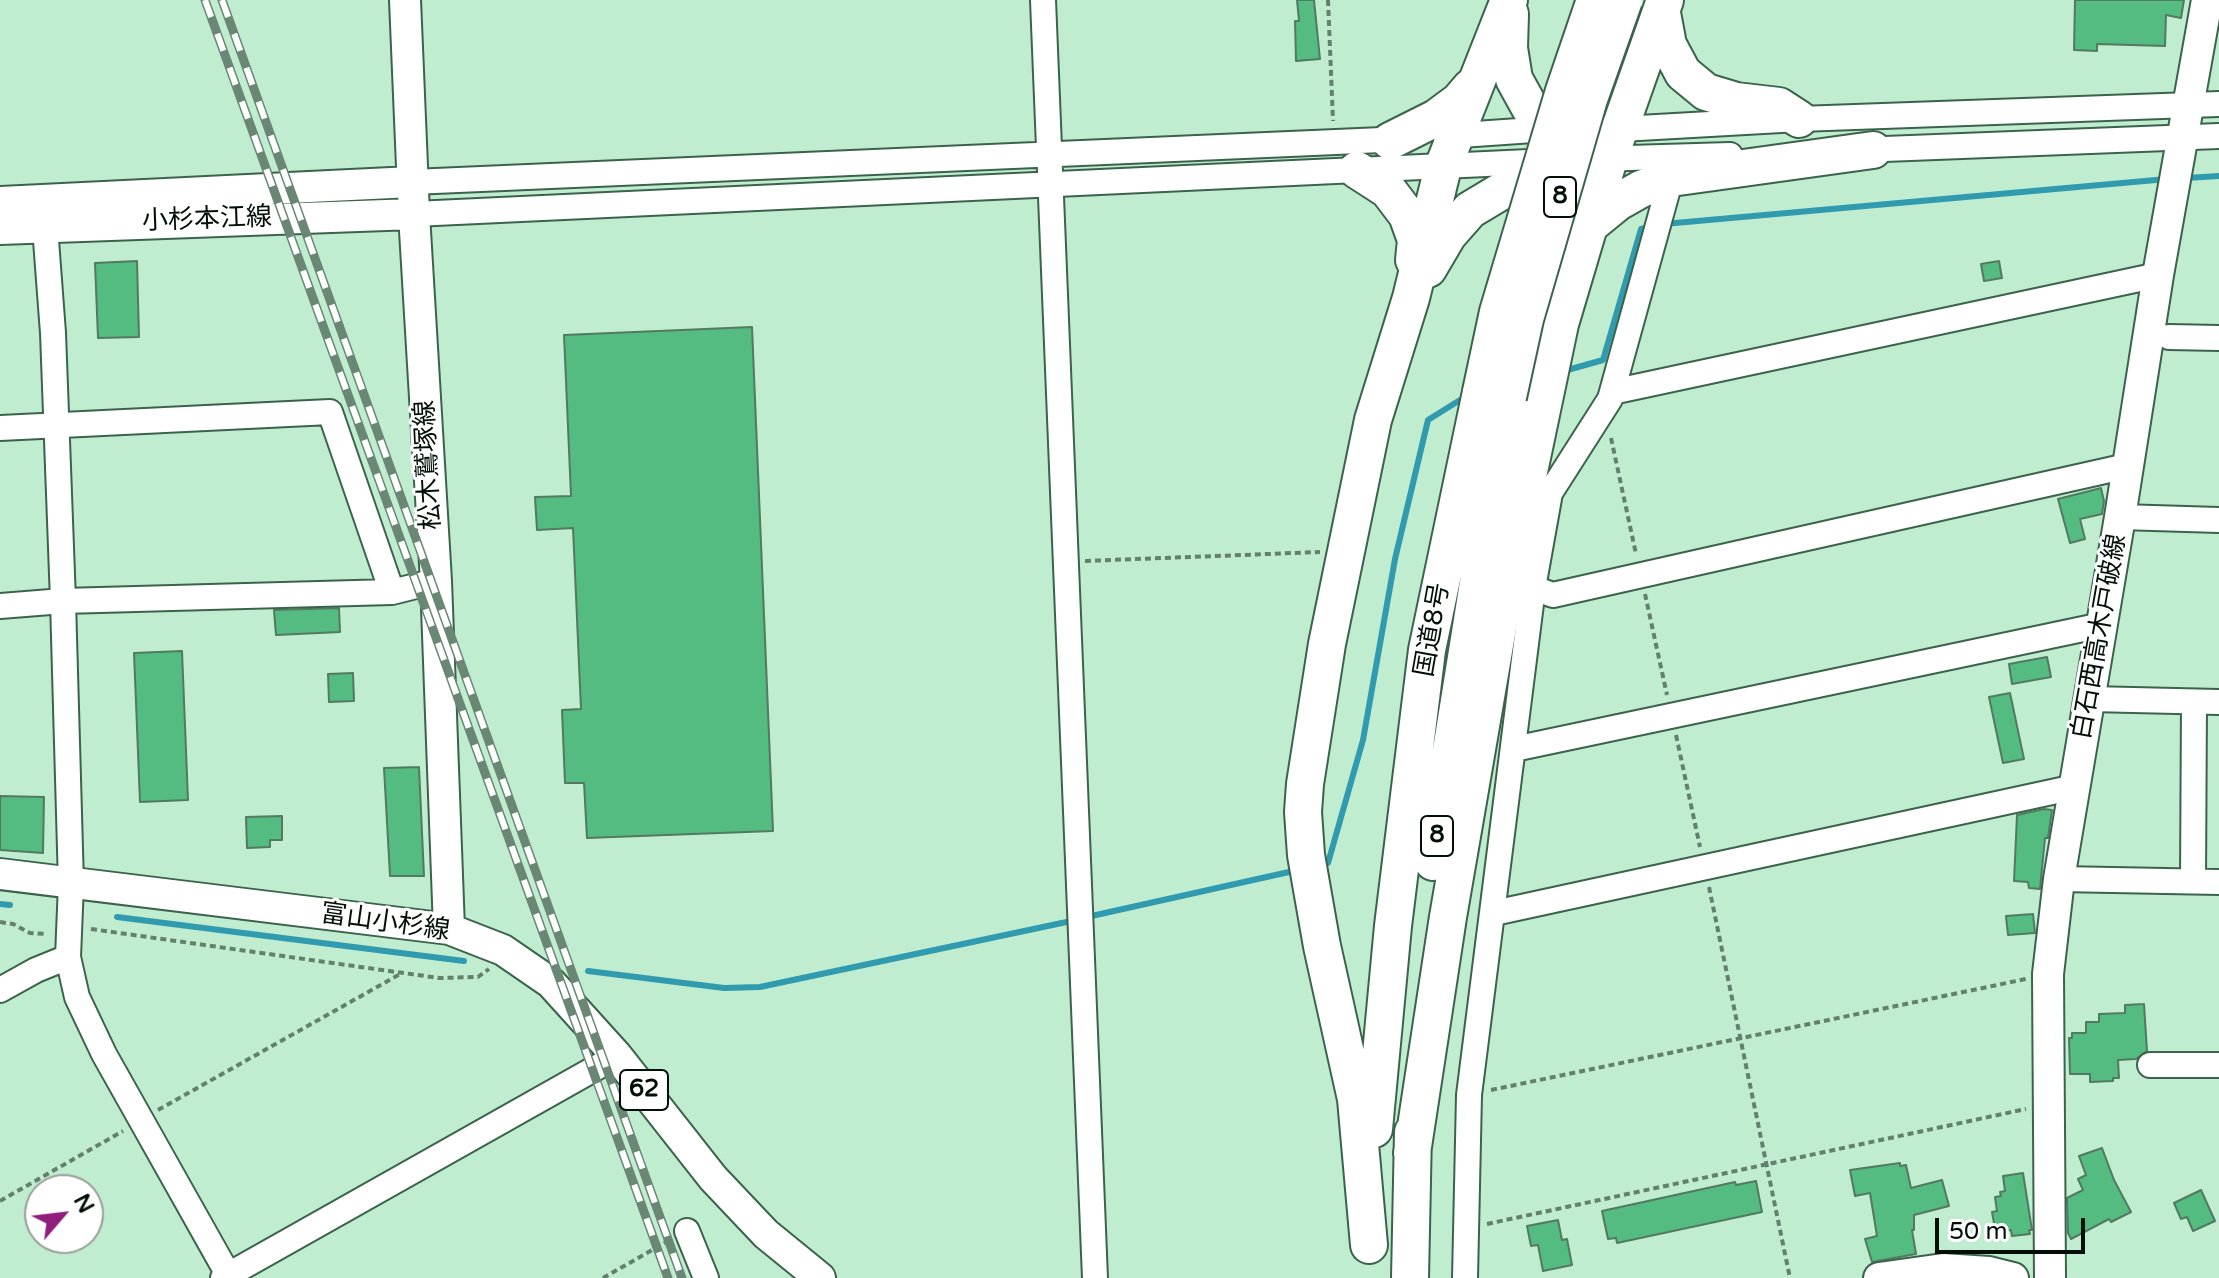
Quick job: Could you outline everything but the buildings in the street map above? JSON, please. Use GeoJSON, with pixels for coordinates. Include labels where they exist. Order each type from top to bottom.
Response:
{"type":"FeatureCollection","features":[{"type":"Feature","properties":{"kind":"highway"},"geometry":{"type":"LineString","coordinates":[[1369,1262],[1356,1099],[1322,946],[1306,855],[1303,812],[1324,660],[1373,420],[1411,298],[1449,151],[1510,0]]}},
{"type":"Feature","properties":{"kind":"highway"},"geometry":{"type":"LineString","coordinates":[[1510,0],[1509,48],[1514,79],[1530,108],[1548,129],[1615,144]]}},
{"type":"Feature","properties":{"kind":"highway","name":"国道8号"},"geometry":{"type":"LineString","coordinates":[[1410,1278],[1422,934],[1464,657],[1503,297],[1564,91],[1595,0]]}},
{"type":"Feature","properties":{"kind":"highway","name":"国道8号"},"geometry":{"type":"LineString","coordinates":[[1369,1262],[1380,1046],[1427,650],[1494,395],[1533,290],[1589,99],[1624,0]]}},
{"type":"Feature","properties":{"kind":"highway"},"geometry":{"type":"LineString","coordinates":[[1664,6],[1668,45],[1683,73],[1706,92],[1736,101],[1779,106],[1799,119]]}},
{"type":"Feature","properties":{"kind":"highway"},"geometry":{"type":"LineString","coordinates":[[1412,1153],[1448,917],[1506,581],[1560,324],[1615,144],[1664,6]]}},
{"type":"Feature","properties":{"kind":"highway"},"geometry":{"type":"LineString","coordinates":[[1390,141],[1436,118],[1459,101],[1479,77]]}},
{"type":"Feature","properties":{"kind":"highway"},"geometry":{"type":"LineString","coordinates":[[1591,224],[1629,196],[1671,178],[1873,150]]}},
{"type":"Feature","properties":{"kind":"highway"},"geometry":{"type":"LineString","coordinates":[[1346,157],[1388,190],[1407,215],[1416,240],[1411,298]]}},
{"type":"Feature","properties":{"kind":"highway"},"geometry":{"type":"LineString","coordinates":[[1411,298],[1448,235],[1470,210],[1510,186],[1566,160]]}},
{"type":"Feature","properties":{"kind":"main road","name":"松木鷲塚線"},"geometry":{"type":"LineString","coordinates":[[405,0],[412,182],[436,581],[449,929]]}},
{"type":"Feature","properties":{"kind":"main road","name":"白石西高木戸破線"},"geometry":{"type":"LineString","coordinates":[[2050,1278],[2048,974],[2059,879],[2158,275],[2207,0]]}},
{"type":"Feature","properties":{"kind":"main road","name":"小杉本江線"},"geometry":{"type":"LineString","coordinates":[[0,202],[412,182]]}},
{"type":"Feature","properties":{"kind":"main road","name":"小杉本江線"},"geometry":{"type":"LineString","coordinates":[[0,229],[414,214]]}},
{"type":"Feature","properties":{"kind":"main road","name":"富山小杉線"},"geometry":{"type":"LineString","coordinates":[[0,874],[449,929],[510,954],[551,983],[617,1056],[713,1178],[766,1234],[820,1278]]}},
{"type":"Feature","properties":{"kind":"main road"},"geometry":{"type":"LineString","coordinates":[[1879,1278],[1943,1269],[1989,1272],[2013,1278]]}},
{"type":"Feature","properties":{"kind":"street"},"geometry":{"type":"LineString","coordinates":[[1043,0],[1095,1278]]}},
{"type":"Feature","properties":{"kind":"street"},"geometry":{"type":"LineString","coordinates":[[412,182],[1051,156],[1346,157],[1390,141],[1449,151],[1566,160],[1615,144],[1799,119],[2219,104]]}},
{"type":"Feature","properties":{"kind":"street"},"geometry":{"type":"LineString","coordinates":[[414,214],[1052,184],[1346,157],[1449,151],[1548,129]]}},
{"type":"Feature","properties":{"kind":"street"},"geometry":{"type":"LineString","coordinates":[[1615,144],[1873,150],[2219,136]]}},
{"type":"Feature","properties":{"kind":"street"},"geometry":{"type":"LineString","coordinates":[[1465,1278],[1469,1095],[1533,588],[1550,493],[1608,400],[1671,178]]}},
{"type":"Feature","properties":{"kind":"street"},"geometry":{"type":"LineString","coordinates":[[45,227],[63,601],[71,884],[68,939],[77,997],[104,1054],[227,1277],[617,1056]]}},
{"type":"Feature","properties":{"kind":"street"},"geometry":{"type":"LineString","coordinates":[[1608,400],[2158,275]]}},
{"type":"Feature","properties":{"kind":"street"},"geometry":{"type":"LineString","coordinates":[[2169,337],[2219,338]]}},
{"type":"Feature","properties":{"kind":"street"},"geometry":{"type":"LineString","coordinates":[[0,428],[330,412],[392,592]]}},
{"type":"Feature","properties":{"kind":"street"},"geometry":{"type":"LineString","coordinates":[[1533,588],[1553,595],[2127,466]]}},
{"type":"Feature","properties":{"kind":"street"},"geometry":{"type":"LineString","coordinates":[[2120,517],[2219,520]]}},
{"type":"Feature","properties":{"kind":"street"},"geometry":{"type":"LineString","coordinates":[[0,606],[63,601],[392,592],[436,581]]}},
{"type":"Feature","properties":{"kind":"street"},"geometry":{"type":"LineString","coordinates":[[1514,749],[2102,625]]}},
{"type":"Feature","properties":{"kind":"street"},"geometry":{"type":"LineString","coordinates":[[2090,699],[2219,702]]}},
{"type":"Feature","properties":{"kind":"street"},"geometry":{"type":"LineString","coordinates":[[2193,881],[2194,702]]}},
{"type":"Feature","properties":{"kind":"street"},"geometry":{"type":"LineString","coordinates":[[1494,913],[2075,787]]}},
{"type":"Feature","properties":{"kind":"street"},"geometry":{"type":"LineString","coordinates":[[2059,879],[2219,882]]}},
{"type":"Feature","properties":{"kind":"street"},"geometry":{"type":"LineString","coordinates":[[0,990],[36,970],[68,939]]}},
{"type":"Feature","properties":{"kind":"street"},"geometry":{"type":"LineString","coordinates":[[2150,1065],[2219,1065]]}},
{"type":"Feature","properties":{"kind":"street"},"geometry":{"type":"LineString","coordinates":[[687,1231],[706,1278]]}},
{"type":"Feature","properties":{"kind":"path"},"geometry":{"type":"LineString","coordinates":[[1328,0],[1346,157]]}},
{"type":"Feature","properties":{"kind":"path"},"geometry":{"type":"LineString","coordinates":[[1608,400],[1640,575],[1705,867],[1790,1278]]}},
{"type":"Feature","properties":{"kind":"path"},"geometry":{"type":"LineString","coordinates":[[1067,565],[1092,559],[1345,552]]}},
{"type":"Feature","properties":{"kind":"path"},"geometry":{"type":"LineString","coordinates":[[0,922],[13,924],[30,933],[68,939],[439,978],[478,977],[510,954]]}},
{"type":"Feature","properties":{"kind":"path"},"geometry":{"type":"LineString","coordinates":[[0,1201],[402,973]]}},
{"type":"Feature","properties":{"kind":"path"},"geometry":{"type":"LineString","coordinates":[[1469,1095],[2048,974]]}},
{"type":"Feature","properties":{"kind":"path"},"geometry":{"type":"LineString","coordinates":[[1465,1229],[2049,1104]]}},
{"type":"Feature","properties":{"kind":"waterway"},"geometry":{"type":"LineString","coordinates":[[2186,178],[2219,176]]}},
{"type":"Feature","properties":{"kind":"waterway"},"geometry":{"type":"LineString","coordinates":[[1664,224],[2167,179]]}},
{"type":"Feature","properties":{"kind":"waterway"},"geometry":{"type":"LineString","coordinates":[[1564,371],[1603,360],[1641,229],[1653,226]]}},
{"type":"Feature","properties":{"kind":"waterway"},"geometry":{"type":"LineString","coordinates":[[1321,864],[1328,863],[1363,740],[1395,559],[1428,420],[1460,400],[1469,398]]}},
{"type":"Feature","properties":{"kind":"waterway"},"geometry":{"type":"LineString","coordinates":[[1087,917],[1298,870]]}},
{"type":"Feature","properties":{"kind":"waterway"},"geometry":{"type":"LineString","coordinates":[[0,904],[10,905]]}},
{"type":"Feature","properties":{"kind":"waterway"},"geometry":{"type":"LineString","coordinates":[[117,917],[464,961]]}},
{"type":"Feature","properties":{"kind":"waterway"},"geometry":{"type":"LineString","coordinates":[[588,971],[724,988],[760,987],[1076,920]]}},
{"type":"Feature","properties":{"kind":"railway"},"geometry":{"type":"LineString","coordinates":[[205,0],[668,1278]]}},
{"type":"Feature","properties":{"kind":"railway"},"geometry":{"type":"LineString","coordinates":[[222,0],[682,1278]]}}]}
